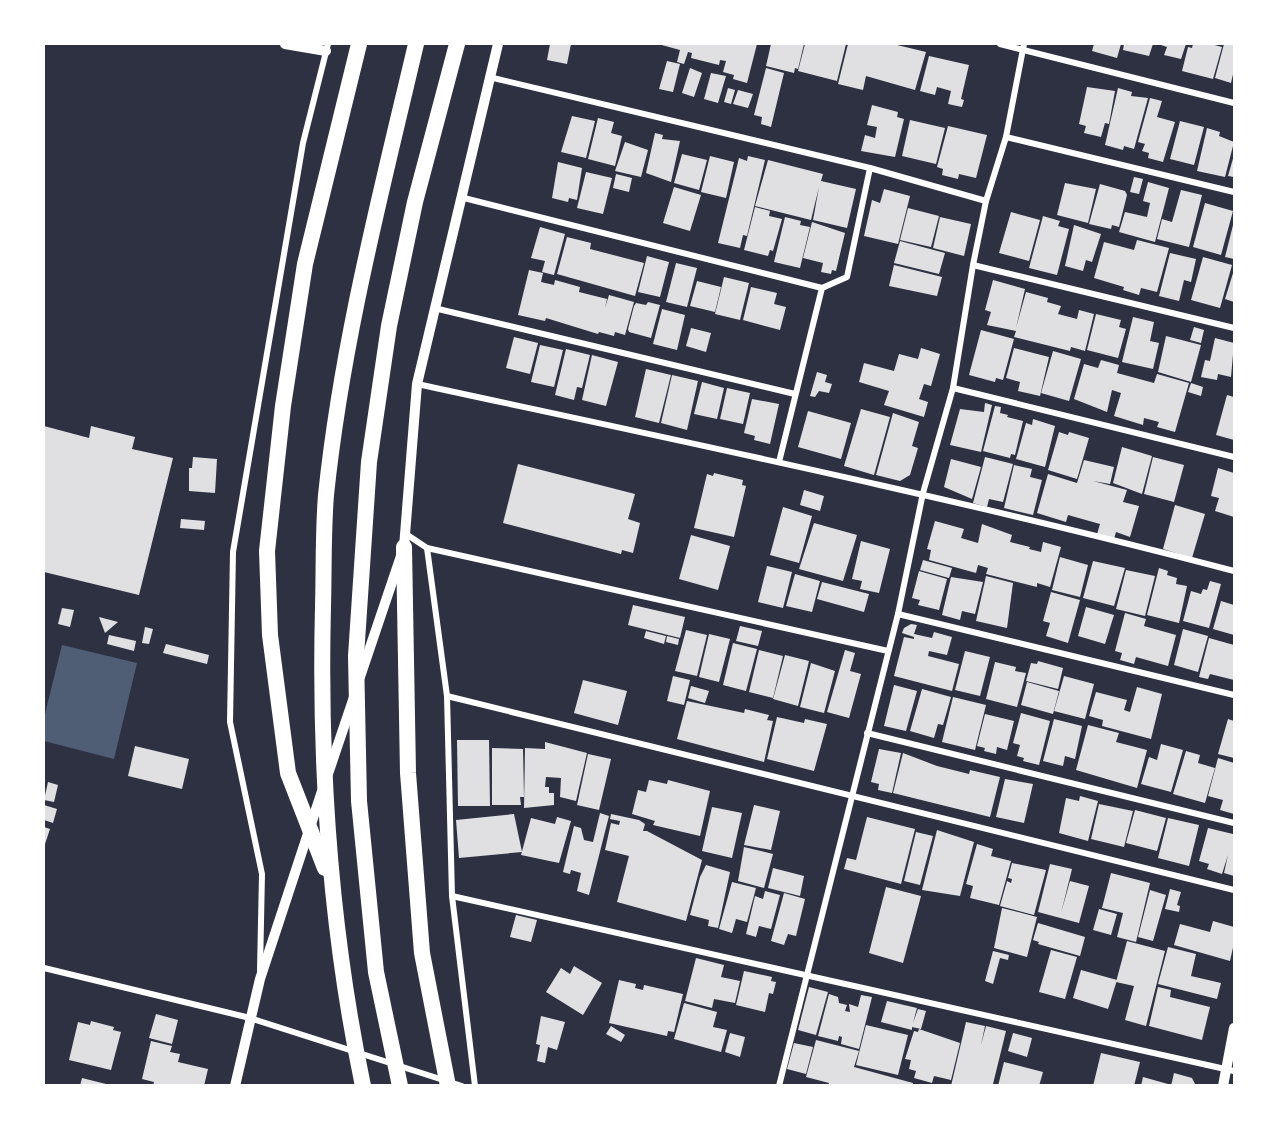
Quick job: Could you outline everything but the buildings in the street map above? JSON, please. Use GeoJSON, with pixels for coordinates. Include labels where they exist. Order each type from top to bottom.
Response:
{"type":"FeatureCollection","features":[{"type":"Feature","properties":{"kind":"highway"},"geometry":{"type":"LineString","coordinates":[[331,883],[288,772],[270,635],[267,551],[283,406],[305,264],[359,44]]}},
{"type":"Feature","properties":{"kind":"highway"},"geometry":{"type":"LineString","coordinates":[[363,1086],[346,1005],[331,883],[321,690],[326,496],[357,294],[417,44]]}},
{"type":"Feature","properties":{"kind":"highway"},"geometry":{"type":"LineString","coordinates":[[400,1086],[376,972],[360,801],[356,656],[369,462],[389,326],[415,202],[457,44]]}},
{"type":"Feature","properties":{"kind":"highway"},"geometry":{"type":"LineString","coordinates":[[405,540],[408,773],[422,953],[448,1086]]}},
{"type":"Feature","properties":{"kind":"street"},"geometry":{"type":"LineString","coordinates":[[260,979],[262,874],[230,722],[233,552],[303,143],[327,47],[285,44]]}},
{"type":"Feature","properties":{"kind":"street"},"geometry":{"type":"LineString","coordinates":[[235,1086],[260,979],[405,540],[417,384],[488,76],[498,44]]}},
{"type":"Feature","properties":{"kind":"street"},"geometry":{"type":"LineString","coordinates":[[1000,44],[1023,46],[1234,103]]}},
{"type":"Feature","properties":{"kind":"street"},"geometry":{"type":"LineString","coordinates":[[778,1086],[898,614],[923,493],[952,388],[986,201],[1006,137],[1023,46]]}},
{"type":"Feature","properties":{"kind":"street"},"geometry":{"type":"LineString","coordinates":[[488,76],[870,168],[986,201]]}},
{"type":"Feature","properties":{"kind":"street"},"geometry":{"type":"LineString","coordinates":[[1006,137],[1234,192]]}},
{"type":"Feature","properties":{"kind":"street"},"geometry":{"type":"LineString","coordinates":[[460,197],[822,288],[847,277],[870,168]]}},
{"type":"Feature","properties":{"kind":"street"},"geometry":{"type":"LineString","coordinates":[[973,265],[1234,328]]}},
{"type":"Feature","properties":{"kind":"street"},"geometry":{"type":"LineString","coordinates":[[779,462],[822,288]]}},
{"type":"Feature","properties":{"kind":"street"},"geometry":{"type":"LineString","coordinates":[[435,308],[795,394]]}},
{"type":"Feature","properties":{"kind":"street"},"geometry":{"type":"LineString","coordinates":[[417,384],[923,493],[1078,530],[1234,571]]}},
{"type":"Feature","properties":{"kind":"street"},"geometry":{"type":"LineString","coordinates":[[952,388],[1234,457]]}},
{"type":"Feature","properties":{"kind":"street"},"geometry":{"type":"LineString","coordinates":[[405,540],[427,548],[888,651]]}},
{"type":"Feature","properties":{"kind":"street"},"geometry":{"type":"LineString","coordinates":[[427,548],[447,696],[452,896],[475,1086]]}},
{"type":"Feature","properties":{"kind":"street"},"geometry":{"type":"LineString","coordinates":[[898,614],[1234,695]]}},
{"type":"Feature","properties":{"kind":"street"},"geometry":{"type":"LineString","coordinates":[[447,696],[1234,890]]}},
{"type":"Feature","properties":{"kind":"street"},"geometry":{"type":"LineString","coordinates":[[867,733],[1234,823]]}},
{"type":"Feature","properties":{"kind":"street"},"geometry":{"type":"LineString","coordinates":[[452,896],[1231,1070]]}},
{"type":"Feature","properties":{"kind":"street"},"geometry":{"type":"LineString","coordinates":[[44,968],[250,1018],[462,1086]]}},
{"type":"Feature","properties":{"kind":"street"},"geometry":{"type":"LineString","coordinates":[[1223,1086],[1231,1070],[1234,1028]]}},
{"type":"Feature","properties":{"kind":"water"},"geometry":{"type":"Polygon","coordinates":[[[62,645],[137,663],[114,759],[44,741],[44,718],[62,645]]]}}]}
